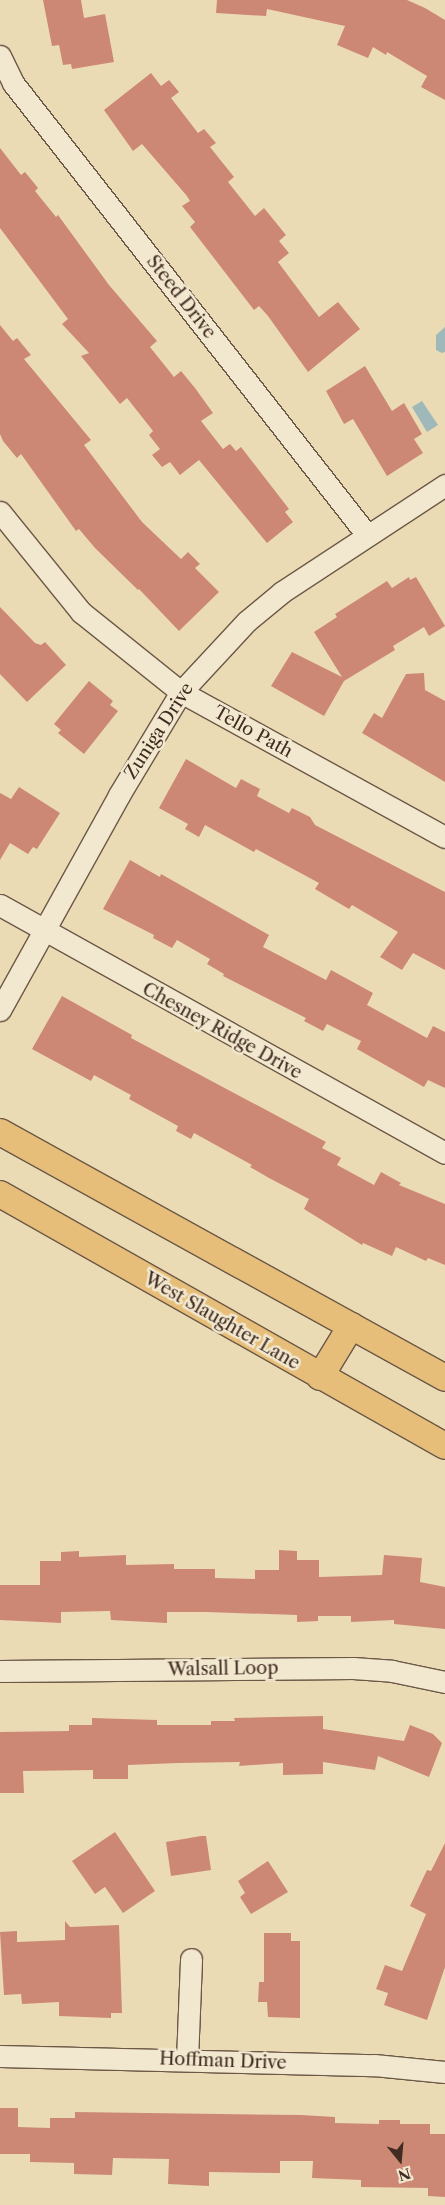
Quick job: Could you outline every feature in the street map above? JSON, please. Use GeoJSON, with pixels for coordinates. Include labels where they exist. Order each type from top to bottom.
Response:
{"type":"FeatureCollection","features":[{"type":"Feature","properties":{"kind":"main road"},"geometry":{"type":"LineString","coordinates":[[0,1132],[445,1378]]}},
{"type":"Feature","properties":{"kind":"main road","name":"West Slaughter Lane"},"geometry":{"type":"LineString","coordinates":[[0,1194],[320,1377],[445,1446]]}},
{"type":"Feature","properties":{"kind":"main road"},"geometry":{"type":"LineString","coordinates":[[320,1377],[351,1326]]}},
{"type":"Feature","properties":{"kind":"street","name":"Steed Drive"},"geometry":{"type":"LineString","coordinates":[[0,56],[13,83],[367,535]]}},
{"type":"Feature","properties":{"kind":"street","name":"Zuniga Drive"},"geometry":{"type":"LineString","coordinates":[[0,1010],[144,751],[181,692],[247,621],[308,573],[445,485]]}},
{"type":"Feature","properties":{"kind":"street","name":"Tello Path"},"geometry":{"type":"LineString","coordinates":[[0,512],[81,612],[181,692],[445,838]]}},
{"type":"Feature","properties":{"kind":"street","name":"Chesney Ridge Drive"},"geometry":{"type":"LineString","coordinates":[[0,905],[445,1153]]}},
{"type":"Feature","properties":{"kind":"street","name":"Walsall Loop"},"geometry":{"type":"LineString","coordinates":[[0,1672],[353,1668],[392,1671],[445,1682]]}},
{"type":"Feature","properties":{"kind":"street"},"geometry":{"type":"LineString","coordinates":[[187,2060],[191,1959]]}},
{"type":"Feature","properties":{"kind":"street","name":"Hoffman Drive"},"geometry":{"type":"LineString","coordinates":[[0,2056],[374,2065],[445,2072]]}},
{"type":"Feature","properties":{"kind":"water"},"geometry":{"type":"Polygon","coordinates":[[[445,327],[445,352],[442,353],[436,350],[436,335],[445,327]]]}},
{"type":"Feature","properties":{"kind":"water"},"geometry":{"type":"Polygon","coordinates":[[[422,401],[438,425],[427,432],[412,407],[422,401]]]}},
{"type":"Feature","properties":{"kind":"building"},"geometry":{"type":"Polygon","coordinates":[[[43,0],[81,0],[84,18],[105,14],[114,62],[72,69],[71,64],[63,65],[59,45],[52,46],[43,0]]]}},
{"type":"Feature","properties":{"kind":"building"},"geometry":{"type":"Polygon","coordinates":[[[217,0],[407,0],[445,20],[445,100],[421,87],[427,76],[387,52],[386,55],[373,47],[368,58],[337,45],[345,26],[267,9],[266,16],[216,13],[217,0]]]}},
{"type":"Feature","properties":{"kind":"building"},"geometry":{"type":"Polygon","coordinates":[[[151,73],[161,86],[169,80],[179,92],[171,98],[198,133],[204,129],[216,143],[210,147],[234,177],[228,182],[255,216],[264,208],[286,235],[279,241],[289,253],[278,262],[319,317],[338,302],[360,329],[308,372],[268,316],[259,306],[254,310],[190,227],[195,222],[182,206],[190,201],[187,196],[142,144],[133,151],[104,110],[151,73]]]}},
{"type":"Feature","properties":{"kind":"building"},"geometry":{"type":"Polygon","coordinates":[[[0,148],[21,175],[25,172],[38,188],[35,191],[56,217],[58,215],[109,285],[157,341],[150,347],[174,377],[181,371],[195,388],[213,413],[201,421],[223,449],[230,444],[236,451],[241,447],[289,509],[285,512],[293,522],[267,543],[199,460],[180,475],[170,462],[162,467],[152,455],[160,449],[149,435],[153,431],[127,398],[120,404],[81,356],[89,353],[62,324],[68,319],[0,228],[0,148]]]}},
{"type":"Feature","properties":{"kind":"building"},"geometry":{"type":"Polygon","coordinates":[[[0,325],[13,341],[17,338],[31,355],[24,359],[91,440],[84,445],[142,522],[181,559],[188,552],[200,564],[195,568],[219,592],[179,631],[139,589],[95,548],[79,529],[76,531],[21,454],[17,458],[3,441],[0,434],[0,325]]]}},
{"type":"Feature","properties":{"kind":"building"},"geometry":{"type":"Polygon","coordinates":[[[365,366],[392,411],[404,403],[422,434],[414,439],[423,453],[387,476],[353,419],[344,424],[326,391],[365,366]]]}},
{"type":"Feature","properties":{"kind":"building"},"geometry":{"type":"Polygon","coordinates":[[[409,577],[410,580],[416,577],[445,626],[429,636],[424,627],[393,646],[395,650],[344,681],[324,716],[271,686],[292,652],[342,677],[314,632],[337,617],[335,614],[387,581],[392,588],[409,577]]]}},
{"type":"Feature","properties":{"kind":"building"},"geometry":{"type":"Polygon","coordinates":[[[0,607],[35,643],[41,645],[45,642],[66,665],[27,702],[0,674],[0,607]]]}},
{"type":"Feature","properties":{"kind":"building"},"geometry":{"type":"Polygon","coordinates":[[[424,673],[425,690],[445,701],[445,782],[362,733],[374,713],[382,718],[406,674],[424,673]]]}},
{"type":"Feature","properties":{"kind":"building"},"geometry":{"type":"Polygon","coordinates":[[[89,681],[113,701],[110,705],[118,711],[84,754],[58,733],[61,730],[54,724],[89,681]]]}},
{"type":"Feature","properties":{"kind":"building"},"geometry":{"type":"Polygon","coordinates":[[[186,759],[236,788],[241,779],[260,789],[257,796],[289,813],[292,808],[310,817],[315,825],[445,892],[445,970],[413,953],[402,970],[380,957],[398,932],[352,905],[349,909],[315,889],[319,883],[256,849],[254,852],[205,825],[199,837],[185,829],[188,824],[159,808],[186,759]]]}},
{"type":"Feature","properties":{"kind":"building"},"geometry":{"type":"Polygon","coordinates":[[[19,787],[60,813],[37,849],[33,847],[28,854],[10,843],[0,860],[0,793],[11,799],[19,787]]]}},
{"type":"Feature","properties":{"kind":"building"},"geometry":{"type":"Polygon","coordinates":[[[130,860],[160,877],[161,874],[269,935],[263,947],[326,980],[331,970],[373,993],[367,1005],[427,1038],[433,1026],[445,1032],[445,1088],[428,1080],[424,1087],[357,1049],[361,1041],[327,1024],[323,1031],[304,1021],[306,1018],[223,976],[224,974],[207,964],[210,959],[177,940],[172,948],[153,938],[154,935],[103,909],[130,860]]]}},
{"type":"Feature","properties":{"kind":"building"},"geometry":{"type":"Polygon","coordinates":[[[62,996],[132,1035],[131,1038],[326,1142],[322,1148],[341,1158],[337,1165],[374,1185],[381,1172],[401,1183],[399,1185],[445,1204],[445,1265],[428,1258],[426,1261],[396,1247],[392,1256],[363,1243],[362,1245],[304,1209],[309,1199],[250,1167],[252,1165],[194,1133],[191,1139],[176,1131],[178,1126],[129,1099],[131,1095],[94,1075],[91,1081],[32,1049],[62,996]]]}},
{"type":"Feature","properties":{"kind":"building"},"geometry":{"type":"Polygon","coordinates":[[[279,1550],[297,1551],[297,1560],[319,1560],[319,1577],[382,1575],[384,1555],[422,1558],[420,1582],[445,1587],[445,1629],[394,1624],[394,1620],[351,1622],[351,1616],[318,1616],[318,1621],[297,1622],[297,1615],[206,1612],[167,1612],[167,1623],[111,1620],[110,1611],[61,1612],[61,1623],[0,1620],[0,1585],[40,1585],[40,1561],[61,1561],[61,1552],[79,1551],[79,1557],[126,1555],[126,1565],[174,1564],[174,1569],[215,1569],[215,1578],[255,1579],[255,1570],[279,1570],[279,1550]]]}},
{"type":"Feature","properties":{"kind":"building"},"geometry":{"type":"Polygon","coordinates":[[[323,1716],[323,1729],[404,1741],[410,1725],[433,1734],[442,1743],[429,1777],[378,1756],[375,1770],[323,1762],[323,1774],[283,1775],[283,1763],[239,1766],[240,1762],[178,1763],[128,1765],[128,1779],[93,1779],[93,1770],[23,1771],[24,1793],[0,1793],[0,1732],[69,1731],[69,1725],[92,1725],[92,1718],[157,1720],[157,1725],[211,1725],[211,1721],[235,1721],[234,1718],[323,1716]]]}},
{"type":"Feature","properties":{"kind":"building"},"geometry":{"type":"Polygon","coordinates":[[[115,1832],[155,1891],[123,1913],[105,1887],[95,1894],[72,1861],[115,1832]]]}},
{"type":"Feature","properties":{"kind":"building"},"geometry":{"type":"Polygon","coordinates":[[[206,1836],[211,1870],[171,1876],[166,1842],[206,1836]]]}},
{"type":"Feature","properties":{"kind":"building"},"geometry":{"type":"Polygon","coordinates":[[[445,1843],[445,1967],[427,2020],[384,2005],[388,1993],[376,1989],[385,1965],[402,1971],[426,1914],[410,1906],[427,1870],[431,1871],[445,1843]]]}},
{"type":"Feature","properties":{"kind":"building"},"geometry":{"type":"Polygon","coordinates":[[[268,1861],[288,1892],[251,1914],[240,1897],[245,1893],[238,1881],[268,1861]]]}},
{"type":"Feature","properties":{"kind":"building"},"geometry":{"type":"Polygon","coordinates":[[[65,1921],[70,1927],[119,1925],[122,2013],[111,2013],[111,2018],[59,2016],[59,2002],[22,2004],[21,1994],[4,1995],[0,1932],[17,1931],[17,1942],[65,1940],[65,1921]]]}},
{"type":"Feature","properties":{"kind":"building"},"geometry":{"type":"Polygon","coordinates":[[[264,1933],[291,1933],[291,1941],[300,1941],[300,2018],[268,2017],[267,2002],[258,2002],[259,1982],[264,1982],[264,1933]]]}},
{"type":"Feature","properties":{"kind":"building"},"geometry":{"type":"Polygon","coordinates":[[[0,2108],[18,2108],[18,2127],[50,2128],[50,2118],[75,2118],[75,2112],[301,2115],[335,2117],[335,2123],[379,2124],[379,2120],[400,2120],[400,2124],[430,2124],[430,2134],[445,2134],[445,2197],[428,2196],[428,2188],[361,2187],[361,2180],[312,2178],[313,2161],[280,2161],[280,2173],[209,2172],[209,2186],[168,2184],[169,2159],[113,2158],[112,2175],[74,2174],[74,2163],[30,2162],[30,2154],[0,2154],[0,2108]]]}}]}
